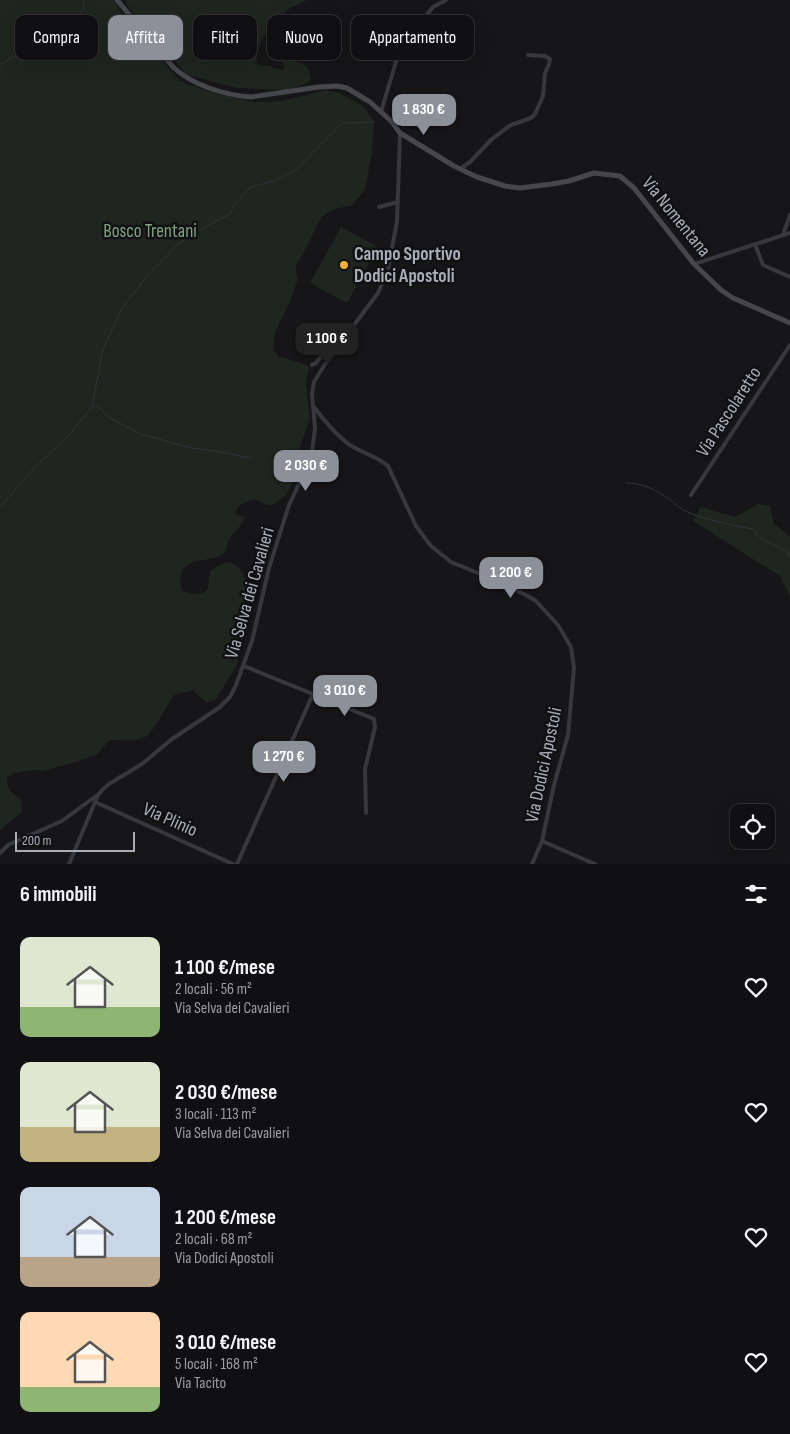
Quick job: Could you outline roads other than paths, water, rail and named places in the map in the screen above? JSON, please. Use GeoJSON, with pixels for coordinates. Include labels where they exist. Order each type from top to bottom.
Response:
{"type":"FeatureCollection","features":[{"type":"Feature","properties":{"kind":"main road","name":"Via Nomentana"},"geometry":{"type":"LineString","coordinates":[[118,0],[130,15]]}},
{"type":"Feature","properties":{"kind":"main road","name":"Via Nomentana"},"geometry":{"type":"LineString","coordinates":[[167,60],[180,74],[195,83],[242,96],[251,97],[319,87],[342,86],[358,94],[381,112],[400,133],[460,168],[491,183],[520,188],[560,182],[594,173],[620,176],[634,188],[705,276],[726,294],[790,323]]}},
{"type":"Feature","properties":{"kind":"street"},"geometry":{"type":"LineString","coordinates":[[381,112],[400,48],[433,7],[446,0]]}},
{"type":"Feature","properties":{"kind":"street"},"geometry":{"type":"LineString","coordinates":[[460,168],[470,162],[492,139],[504,130],[511,125],[531,118],[538,110],[544,93],[546,72],[550,59],[545,56],[528,55]]}},
{"type":"Feature","properties":{"kind":"street","name":"Via Selva dei Cavalieri"},"geometry":{"type":"LineString","coordinates":[[69,864],[101,790],[146,762],[172,738],[222,705],[233,692],[252,641],[269,568],[289,505],[311,455],[315,431],[312,389],[315,379],[383,284],[396,228],[400,133]]}},
{"type":"Feature","properties":{"kind":"street"},"geometry":{"type":"LineString","coordinates":[[379,207],[398,202]]}},
{"type":"Feature","properties":{"kind":"street"},"geometry":{"type":"LineString","coordinates":[[783,236],[790,215]]}},
{"type":"Feature","properties":{"kind":"street"},"geometry":{"type":"LineString","coordinates":[[694,264],[790,233]]}},
{"type":"Feature","properties":{"kind":"street"},"geometry":{"type":"LineString","coordinates":[[755,244],[763,265],[790,277]]}},
{"type":"Feature","properties":{"kind":"street"},"geometry":{"type":"LineString","coordinates":[[312,364],[316,363],[333,342],[336,341],[339,344]]}},
{"type":"Feature","properties":{"kind":"street","name":"Via Pascolaretto"},"geometry":{"type":"LineString","coordinates":[[691,495],[790,345]]}},
{"type":"Feature","properties":{"kind":"street","name":"Via Dodici Apostoli"},"geometry":{"type":"LineString","coordinates":[[313,405],[348,443],[388,466],[416,526],[434,549],[451,562],[532,598],[558,625],[569,643],[573,652],[574,666],[570,729],[551,798],[542,841],[532,864]]}},
{"type":"Feature","properties":{"kind":"street"},"geometry":{"type":"LineString","coordinates":[[244,666],[375,720],[365,767],[366,813]]}},
{"type":"Feature","properties":{"kind":"street"},"geometry":{"type":"LineString","coordinates":[[237,864],[313,694]]}},
{"type":"Feature","properties":{"kind":"street"},"geometry":{"type":"LineString","coordinates":[[0,849],[62,821],[98,795]]}},
{"type":"Feature","properties":{"kind":"street","name":"Via Plinio"},"geometry":{"type":"LineString","coordinates":[[95,802],[233,864]]}},
{"type":"Feature","properties":{"kind":"street"},"geometry":{"type":"LineString","coordinates":[[542,841],[595,864]]}},
{"type":"Feature","properties":{"kind":"street"},"geometry":{"type":"LineString","coordinates":[[0,853],[8,846]]}},
{"type":"Feature","properties":{"kind":"waterway"},"geometry":{"type":"LineString","coordinates":[[0,65],[27,49],[47,46],[83,10],[84,0]]}},
{"type":"Feature","properties":{"kind":"waterway"},"geometry":{"type":"LineString","coordinates":[[92,407],[103,349],[122,308],[147,276],[177,245],[203,228],[230,214],[234,205],[251,187],[277,180],[297,169],[342,123],[374,122]]}},
{"type":"Feature","properties":{"kind":"waterway"},"geometry":{"type":"LineString","coordinates":[[0,507],[34,468],[68,436],[92,407],[96,406],[108,417],[141,434],[191,448],[251,458]]}},
{"type":"Feature","properties":{"kind":"waterway"},"geometry":{"type":"LineString","coordinates":[[626,483],[637,484],[655,490],[683,510],[693,514],[718,522],[753,529],[761,539],[785,550],[790,557]]}},
{"type":"Feature","properties":{"kind":"place","name":"Campo Sportivo Dodici Apostoli"},"geometry":{"type":"Point","coordinates":[344,265]}},
{"type":"Feature","properties":{"kind":"park label","name":"Bosco Trentani"},"geometry":{"type":"Point","coordinates":[150,231]}}]}
